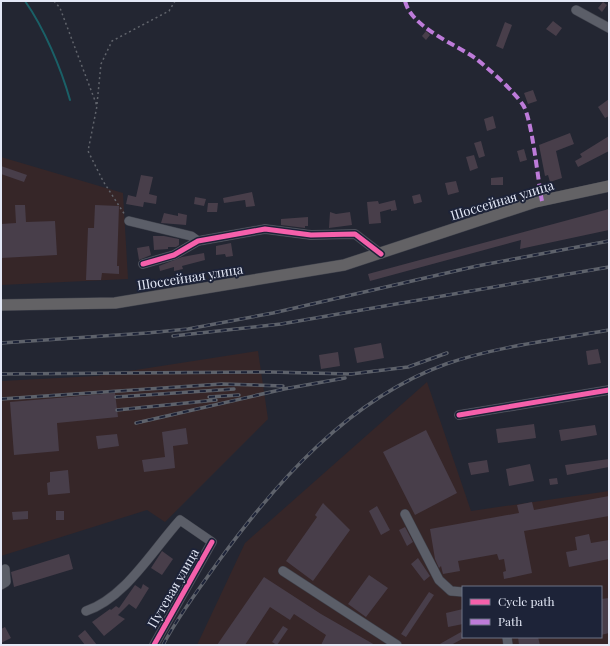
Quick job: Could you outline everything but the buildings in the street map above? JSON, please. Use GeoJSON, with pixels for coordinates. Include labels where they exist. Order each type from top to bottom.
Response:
{"type":"FeatureCollection","features":[{"type":"Feature","properties":{"kind":"main road","name":"Шоссейная улица"},"geometry":{"type":"LineString","coordinates":[[1,305],[115,303],[344,265],[535,202],[609,186]]}},
{"type":"Feature","properties":{"kind":"street"},"geometry":{"type":"LineString","coordinates":[[576,10],[609,28]]}},
{"type":"Feature","properties":{"kind":"street"},"geometry":{"type":"LineString","coordinates":[[129,221],[191,236],[198,241]]}},
{"type":"Feature","properties":{"kind":"street","name":"Шоссейная улица"},"geometry":{"type":"LineString","coordinates":[[143,264],[174,255],[198,241],[265,229],[311,235],[355,234],[381,254]]}},
{"type":"Feature","properties":{"kind":"street"},"geometry":{"type":"LineString","coordinates":[[458,415],[609,390]]}},
{"type":"Feature","properties":{"kind":"street"},"geometry":{"type":"LineString","coordinates":[[405,514],[439,580],[451,591],[462,592]]}},
{"type":"Feature","properties":{"kind":"street","name":"Путевая улица"},"geometry":{"type":"LineString","coordinates":[[86,611],[99,606],[112,597],[130,580],[180,520],[212,542],[154,645]]}},
{"type":"Feature","properties":{"kind":"street"},"geometry":{"type":"LineString","coordinates":[[1,585],[6,582],[5,569]]}},
{"type":"Feature","properties":{"kind":"street"},"geometry":{"type":"LineString","coordinates":[[283,571],[397,645]]}},
{"type":"Feature","properties":{"kind":"path"},"geometry":{"type":"LineString","coordinates":[[54,1],[60,8],[97,106]]}},
{"type":"Feature","properties":{"kind":"path"},"geometry":{"type":"LineString","coordinates":[[129,221],[103,181],[88,151],[97,106],[101,64],[112,41],[169,11],[175,1]]}},
{"type":"Feature","properties":{"kind":"shaded area"},"geometry":{"type":"Polygon","coordinates":[[[1,157],[123,193],[128,279],[1,285],[1,157]]]}},
{"type":"Feature","properties":{"kind":"shaded area"},"geometry":{"type":"Polygon","coordinates":[[[258,351],[268,419],[165,522],[147,510],[1,556],[1,381],[97,376],[258,351]]]}},
{"type":"Feature","properties":{"kind":"shaded area"},"geometry":{"type":"Polygon","coordinates":[[[427,382],[471,511],[609,491],[609,645],[197,645],[245,543],[427,382]]]}},
{"type":"Feature","properties":{"kind":"waterway"},"geometry":{"type":"LineString","coordinates":[[25,1],[39,23],[51,49],[62,75],[70,100]]}},
{"type":"Feature","properties":{"kind":"railway"},"geometry":{"type":"LineString","coordinates":[[1,343],[188,329],[273,313],[477,266],[609,241]]}},
{"type":"Feature","properties":{"kind":"railway"},"geometry":{"type":"LineString","coordinates":[[173,336],[281,324],[609,267]]}},
{"type":"Feature","properties":{"kind":"railway"},"geometry":{"type":"LineString","coordinates":[[163,645],[196,592],[218,562],[290,473],[347,421],[378,398],[411,379],[446,364],[486,352],[609,330]]}},
{"type":"Feature","properties":{"kind":"railway"},"geometry":{"type":"LineString","coordinates":[[1,374],[269,372],[351,374],[408,367],[447,353]]}},
{"type":"Feature","properties":{"kind":"railway"},"geometry":{"type":"LineString","coordinates":[[136,423],[284,389],[345,378]]}},
{"type":"Feature","properties":{"kind":"railway"},"geometry":{"type":"LineString","coordinates":[[1,399],[222,384],[283,386]]}},
{"type":"Feature","properties":{"kind":"railway"},"geometry":{"type":"LineString","coordinates":[[116,397],[234,389]]}},
{"type":"Feature","properties":{"kind":"railway"},"geometry":{"type":"LineString","coordinates":[[209,397],[239,395]]}},
{"type":"Feature","properties":{"kind":"railway"},"geometry":{"type":"LineString","coordinates":[[117,410],[216,400]]}},
{"type":"Feature","properties":{"kind":"marked path"},"geometry":{"type":"LineString","coordinates":[[405,1],[409,10],[425,27],[475,58],[494,74],[519,99],[526,112],[532,136],[542,201]]}},
{"type":"Feature","properties":{"kind":"cycle path"},"geometry":{"type":"LineString","coordinates":[[143,264],[174,255],[198,241],[265,229],[311,235],[355,234],[381,254]]}},
{"type":"Feature","properties":{"kind":"cycle path"},"geometry":{"type":"LineString","coordinates":[[459,415],[609,390]]}},
{"type":"Feature","properties":{"kind":"cycle path"},"geometry":{"type":"LineString","coordinates":[[154,645],[212,542]]}}]}
